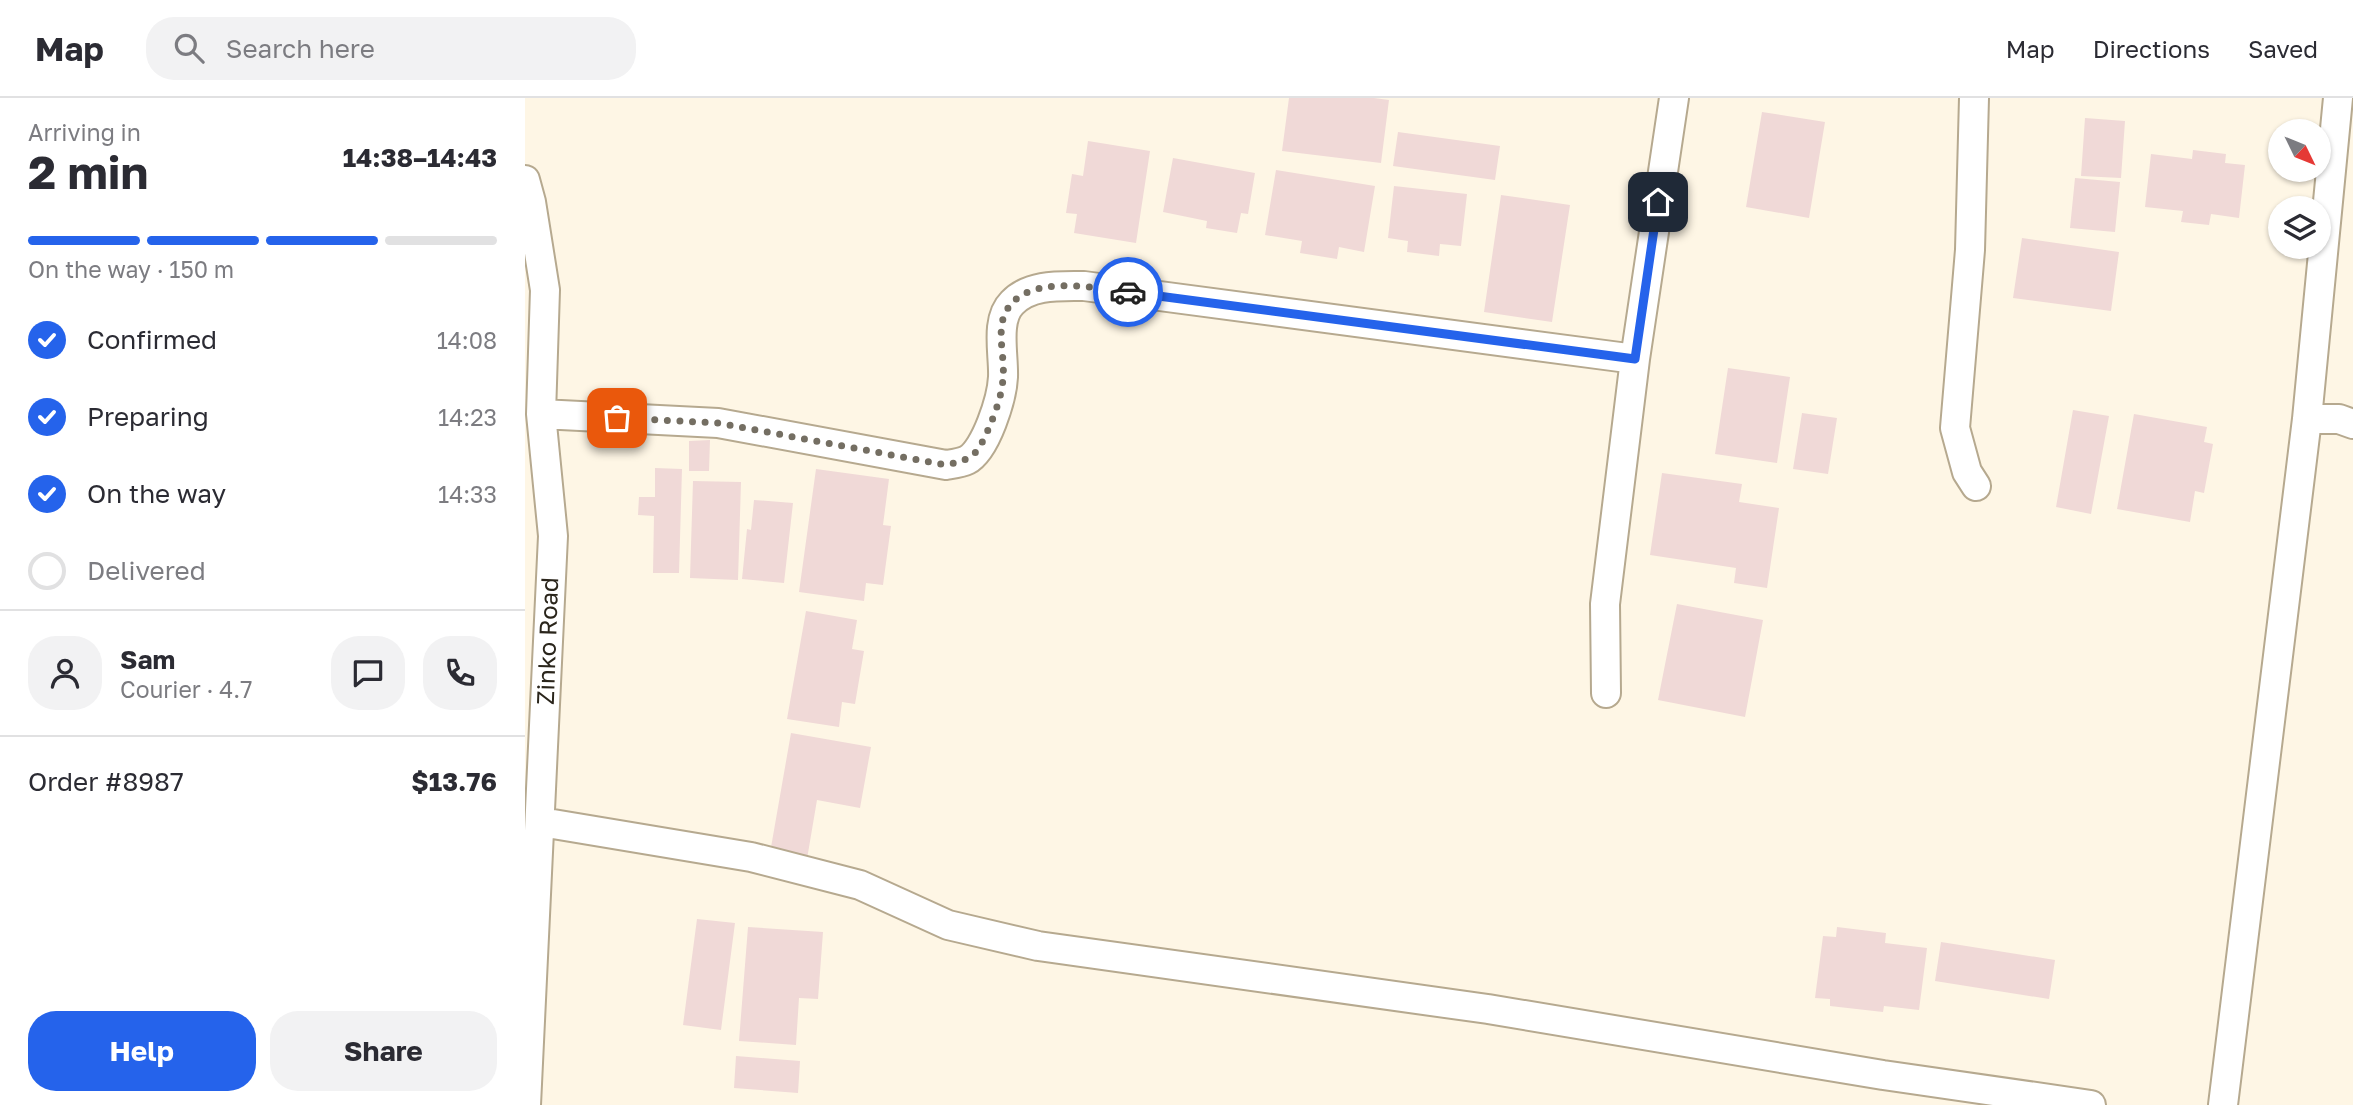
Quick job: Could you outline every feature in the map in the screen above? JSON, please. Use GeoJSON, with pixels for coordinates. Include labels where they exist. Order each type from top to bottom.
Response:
{"type":"FeatureCollection","features":[{"type":"Feature","properties":{"kind":"street"},"geometry":{"type":"LineString","coordinates":[[1607,693],[1605,604],[1635,359],[1674,98]]}},
{"type":"Feature","properties":{"kind":"street"},"geometry":{"type":"LineString","coordinates":[[1974,98],[1970,250],[1955,428],[1967,472],[1976,486]]}},
{"type":"Feature","properties":{"kind":"street"},"geometry":{"type":"LineString","coordinates":[[2223,1105],[2307,419],[2338,98]]}},
{"type":"Feature","properties":{"kind":"street","name":"Zinko Road"},"geometry":{"type":"LineString","coordinates":[[525,180],[545,290],[541,414],[553,536],[526,1105]]}},
{"type":"Feature","properties":{"kind":"street"},"geometry":{"type":"LineString","coordinates":[[541,414],[718,423],[946,465],[968,460],[981,446],[994,416],[1003,380],[1002,321],[1010,304],[1029,290],[1058,286],[1084,286],[1635,359]]}},
{"type":"Feature","properties":{"kind":"street"},"geometry":{"type":"LineString","coordinates":[[2307,419],[2339,419],[2353,424]]}},
{"type":"Feature","properties":{"kind":"street"},"geometry":{"type":"LineString","coordinates":[[541,822],[763,860],[860,885],[948,925],[1038,946],[1487,1009],[1883,1075],[2091,1105]]}},
{"type":"Feature","properties":{"kind":"building"},"geometry":{"type":"Polygon","coordinates":[[[1289,98],[1389,100],[1381,163],[1282,151],[1289,98]]]}},
{"type":"Feature","properties":{"kind":"building"},"geometry":{"type":"Polygon","coordinates":[[[1762,112],[1825,122],[1809,218],[1746,207],[1762,112]]]}},
{"type":"Feature","properties":{"kind":"building"},"geometry":{"type":"Polygon","coordinates":[[[2085,118],[2125,121],[2121,178],[2081,176],[2085,118]]]}},
{"type":"Feature","properties":{"kind":"building"},"geometry":{"type":"Polygon","coordinates":[[[1398,132],[1500,146],[1495,180],[1393,166],[1398,132]]]}},
{"type":"Feature","properties":{"kind":"building"},"geometry":{"type":"Polygon","coordinates":[[[1088,141],[1150,151],[1136,243],[1074,233],[1077,214],[1066,213],[1072,174],[1083,176],[1088,141]]]}},
{"type":"Feature","properties":{"kind":"building"},"geometry":{"type":"Polygon","coordinates":[[[2193,150],[2226,154],[2225,163],[2245,165],[2239,218],[2211,214],[2209,225],[2181,222],[2183,211],[2145,207],[2151,154],[2192,159],[2193,150]]]}},
{"type":"Feature","properties":{"kind":"building"},"geometry":{"type":"Polygon","coordinates":[[[1173,158],[1255,173],[1248,214],[1241,213],[1237,233],[1206,228],[1207,221],[1163,212],[1173,158]]]}},
{"type":"Feature","properties":{"kind":"building"},"geometry":{"type":"Polygon","coordinates":[[[1276,170],[1375,186],[1364,252],[1339,247],[1337,259],[1300,253],[1302,241],[1265,235],[1276,170]]]}},
{"type":"Feature","properties":{"kind":"building"},"geometry":{"type":"Polygon","coordinates":[[[2075,178],[2120,182],[2115,232],[2070,228],[2075,178]]]}},
{"type":"Feature","properties":{"kind":"building"},"geometry":{"type":"Polygon","coordinates":[[[1394,186],[1467,194],[1461,246],[1440,244],[1439,256],[1407,252],[1408,241],[1388,238],[1394,186]]]}},
{"type":"Feature","properties":{"kind":"building"},"geometry":{"type":"Polygon","coordinates":[[[1501,195],[1570,205],[1552,322],[1484,312],[1501,195]]]}},
{"type":"Feature","properties":{"kind":"building"},"geometry":{"type":"Polygon","coordinates":[[[2022,238],[2119,252],[2111,311],[2013,298],[2022,238]]]}},
{"type":"Feature","properties":{"kind":"building"},"geometry":{"type":"Polygon","coordinates":[[[1728,368],[1790,377],[1777,463],[1715,454],[1728,368]]]}},
{"type":"Feature","properties":{"kind":"building"},"geometry":{"type":"Polygon","coordinates":[[[2073,410],[2109,416],[2091,514],[2056,507],[2073,410]]]}},
{"type":"Feature","properties":{"kind":"building"},"geometry":{"type":"Polygon","coordinates":[[[1802,413],[1837,418],[1828,474],[1793,469],[1802,413]]]}},
{"type":"Feature","properties":{"kind":"building"},"geometry":{"type":"Polygon","coordinates":[[[2134,414],[2207,427],[2204,442],[2213,444],[2204,493],[2195,491],[2190,522],[2117,509],[2134,414]]]}},
{"type":"Feature","properties":{"kind":"building"},"geometry":{"type":"Polygon","coordinates":[[[710,440],[709,471],[689,471],[689,441],[710,440]]]}},
{"type":"Feature","properties":{"kind":"building"},"geometry":{"type":"Polygon","coordinates":[[[655,468],[682,469],[679,573],[653,573],[654,516],[638,515],[639,497],[655,497],[655,468]]]}},
{"type":"Feature","properties":{"kind":"building"},"geometry":{"type":"Polygon","coordinates":[[[816,469],[889,479],[883,525],[891,526],[883,585],[866,583],[864,601],[799,592],[816,469]]]}},
{"type":"Feature","properties":{"kind":"building"},"geometry":{"type":"Polygon","coordinates":[[[1662,473],[1742,484],[1739,502],[1779,508],[1767,588],[1734,583],[1736,568],[1650,555],[1662,473]]]}},
{"type":"Feature","properties":{"kind":"building"},"geometry":{"type":"Polygon","coordinates":[[[693,481],[741,482],[738,580],[690,578],[693,481]]]}},
{"type":"Feature","properties":{"kind":"building"},"geometry":{"type":"Polygon","coordinates":[[[754,500],[793,503],[784,583],[742,579],[747,529],[751,530],[754,500]]]}},
{"type":"Feature","properties":{"kind":"building"},"geometry":{"type":"Polygon","coordinates":[[[1677,604],[1763,620],[1745,717],[1658,700],[1677,604]]]}},
{"type":"Feature","properties":{"kind":"building"},"geometry":{"type":"Polygon","coordinates":[[[806,611],[857,620],[852,649],[864,651],[855,704],[842,702],[839,727],[787,719],[806,611]]]}},
{"type":"Feature","properties":{"kind":"building"},"geometry":{"type":"Polygon","coordinates":[[[791,733],[871,747],[860,808],[817,800],[807,859],[770,853],[791,733]]]}},
{"type":"Feature","properties":{"kind":"building"},"geometry":{"type":"Polygon","coordinates":[[[697,919],[735,923],[721,1030],[683,1025],[697,919]]]}},
{"type":"Feature","properties":{"kind":"building"},"geometry":{"type":"Polygon","coordinates":[[[748,927],[823,932],[818,999],[799,998],[796,1045],[739,1041],[748,927]]]}},
{"type":"Feature","properties":{"kind":"building"},"geometry":{"type":"Polygon","coordinates":[[[1837,927],[1886,933],[1885,943],[1927,948],[1919,1010],[1884,1006],[1883,1012],[1830,1006],[1830,999],[1815,998],[1823,936],[1836,937],[1837,927]]]}},
{"type":"Feature","properties":{"kind":"building"},"geometry":{"type":"Polygon","coordinates":[[[1941,942],[2055,960],[2049,999],[1935,981],[1941,942]]]}},
{"type":"Feature","properties":{"kind":"building"},"geometry":{"type":"Polygon","coordinates":[[[736,1056],[800,1061],[798,1093],[734,1088],[736,1056]]]}},
{"type":"Feature","properties":{"kind":"way so far"},"geometry":{"type":"LineString","coordinates":[[617,418],[718,423],[946,465],[968,460],[981,446],[994,416],[1003,380],[1002,321],[1010,304],[1029,290],[1058,286],[1084,286],[1128,292]]}},
{"type":"Feature","properties":{"kind":"route"},"geometry":{"type":"LineString","coordinates":[[1128,292],[1635,359],[1658,202]]}}]}
